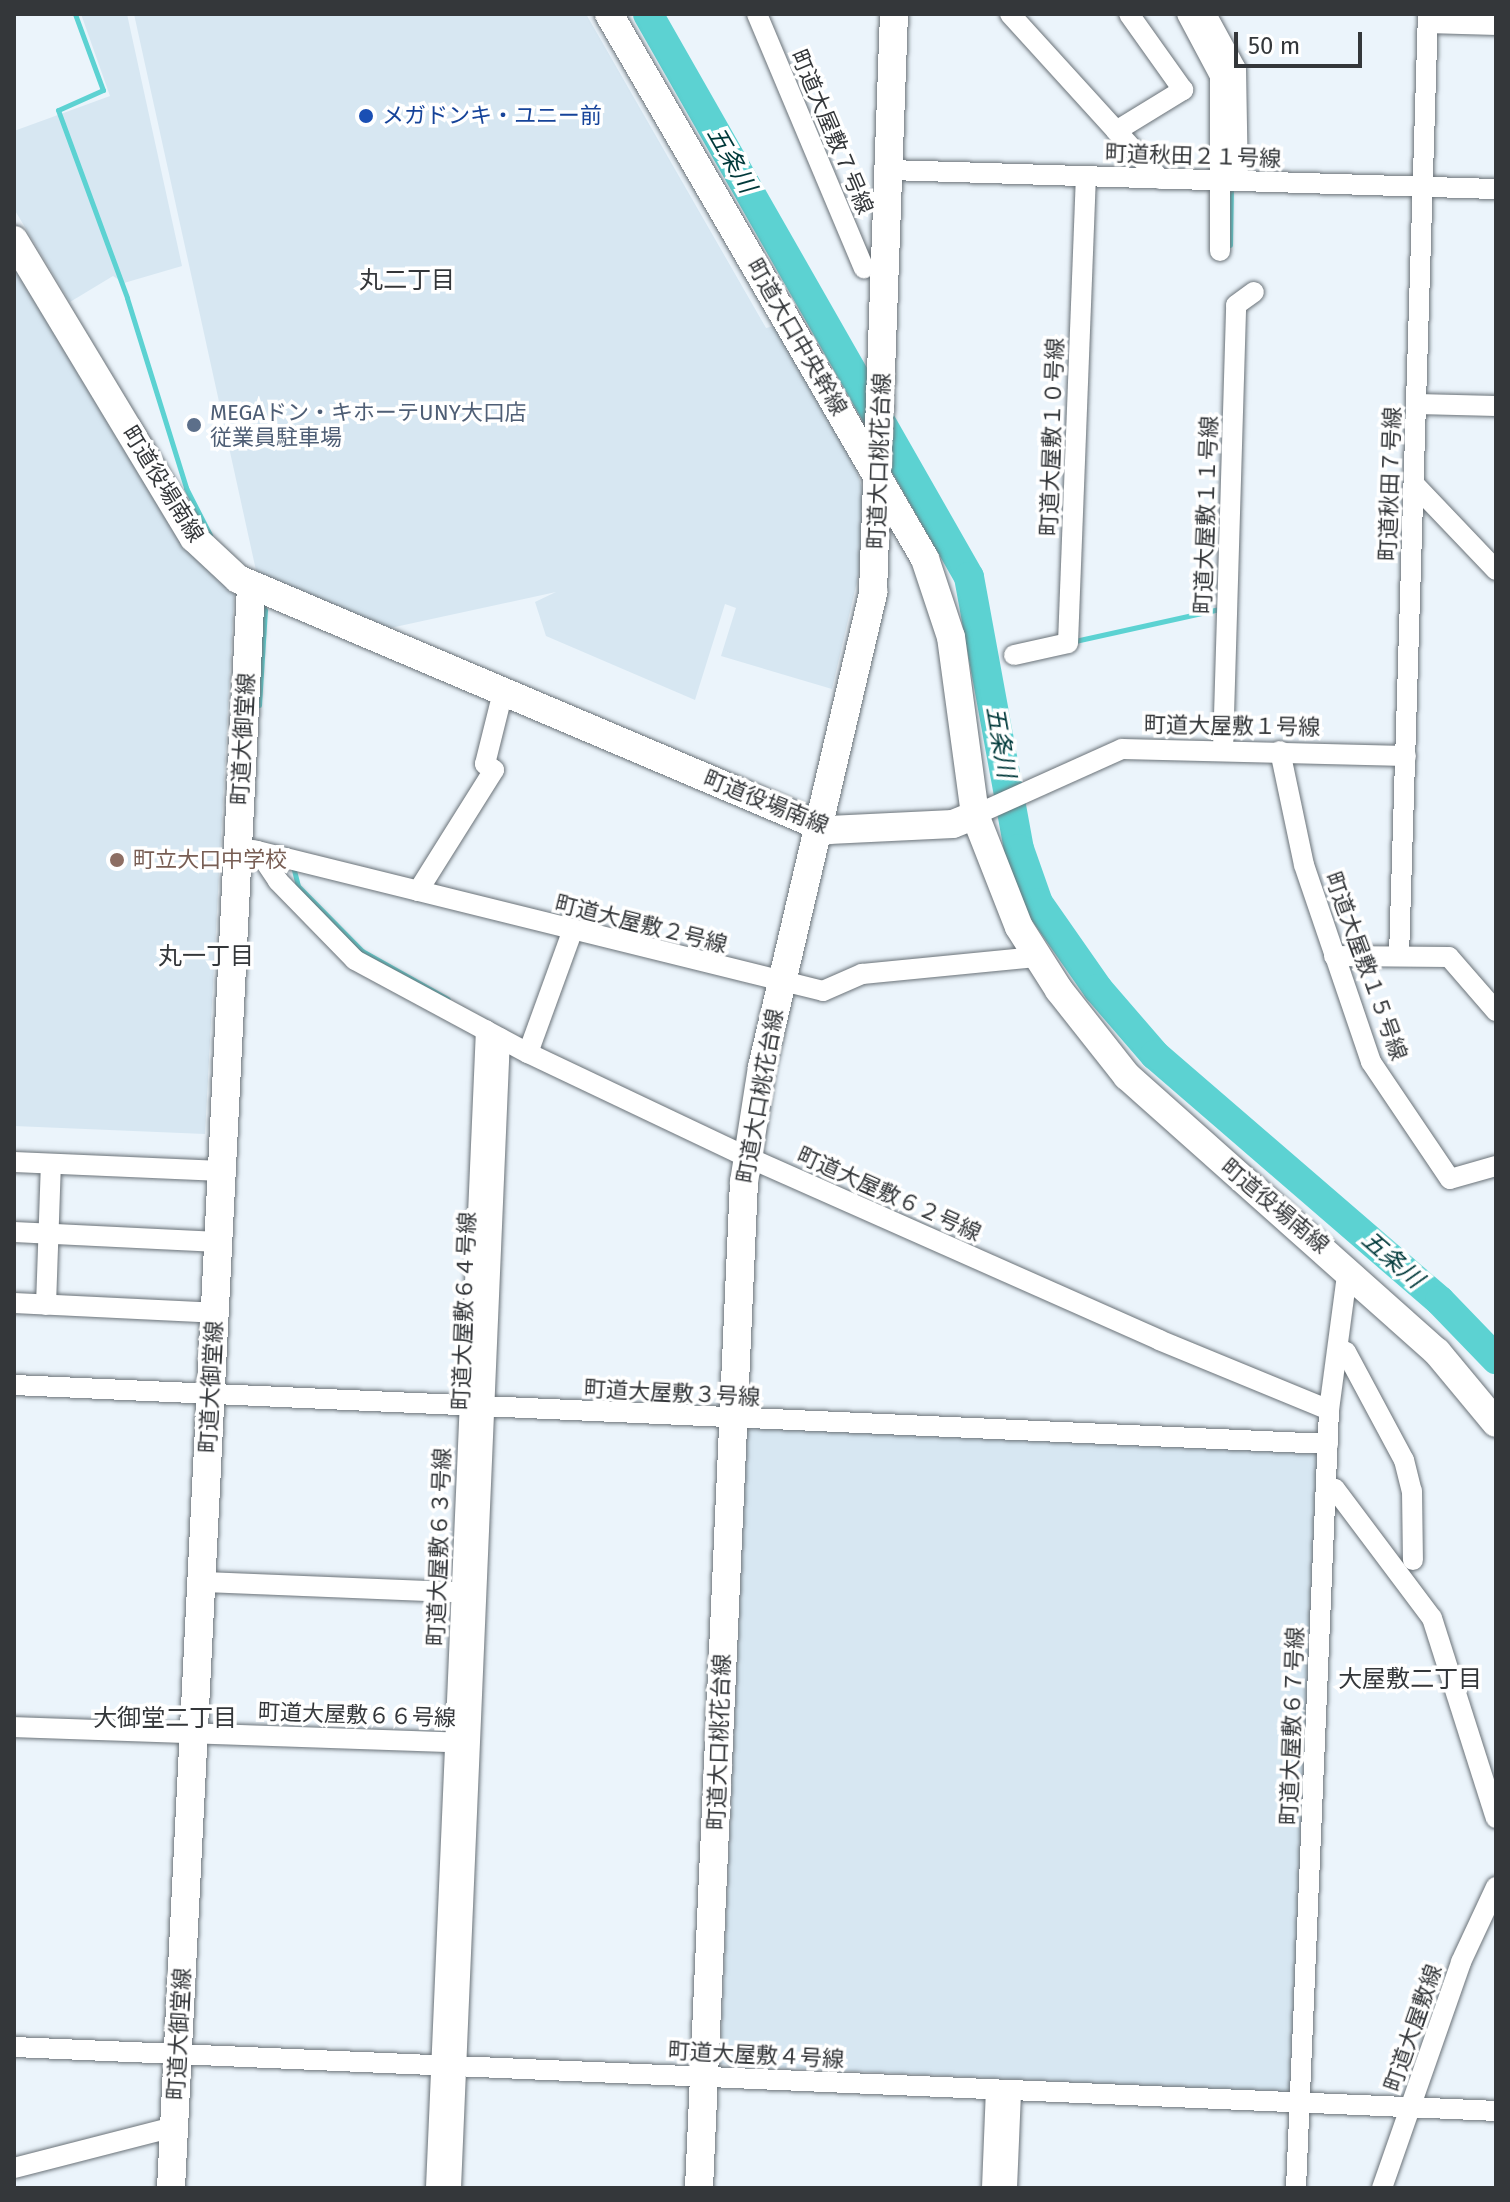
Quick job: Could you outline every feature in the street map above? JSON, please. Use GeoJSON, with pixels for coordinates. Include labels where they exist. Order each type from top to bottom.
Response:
{"type":"FeatureCollection","features":[{"type":"Feature","properties":{"kind":"street","name":"町道大口中央幹線"},"geometry":{"type":"LineString","coordinates":[[609,14],[878,465],[941,597],[961,692],[975,815]]}},
{"type":"Feature","properties":{"kind":"street","name":"町道大屋敷７号線"},"geometry":{"type":"LineString","coordinates":[[757,14],[864,268]]}},
{"type":"Feature","properties":{"kind":"street","name":"町道大口桃花台線"},"geometry":{"type":"LineString","coordinates":[[699,2188],[747,1157],[781,982],[873,592],[894,14]]}},
{"type":"Feature","properties":{"kind":"street"},"geometry":{"type":"LineString","coordinates":[[1010,14],[1160,179]]}},
{"type":"Feature","properties":{"kind":"street"},"geometry":{"type":"LineString","coordinates":[[1116,131],[1183,90],[1129,14]]}},
{"type":"Feature","properties":{"kind":"street"},"geometry":{"type":"LineString","coordinates":[[1187,14],[1220,76],[1230,181]]}},
{"type":"Feature","properties":{"kind":"street"},"geometry":{"type":"LineString","coordinates":[[1206,14],[1236,69],[1230,181],[1220,251]]}},
{"type":"Feature","properties":{"kind":"street"},"geometry":{"type":"LineString","coordinates":[[1490,14],[1496,14]]}},
{"type":"Feature","properties":{"kind":"street"},"geometry":{"type":"LineString","coordinates":[[1428,18],[1496,25]]}},
{"type":"Feature","properties":{"kind":"street","name":"町道秋田７号線"},"geometry":{"type":"LineString","coordinates":[[1399,956],[1428,18]]}},
{"type":"Feature","properties":{"kind":"street","name":"町道秋田２１号線"},"geometry":{"type":"LineString","coordinates":[[890,170],[1496,189]]}},
{"type":"Feature","properties":{"kind":"street","name":"町道大屋敷１０号線"},"geometry":{"type":"LineString","coordinates":[[1014,655],[1068,643],[1086,177]]}},
{"type":"Feature","properties":{"kind":"street","name":"町道役場南線"},"geometry":{"type":"LineString","coordinates":[[14,240],[194,538],[223,569],[251,585],[818,826],[857,831],[953,824],[975,815],[996,880],[1036,957],[1092,1033],[1162,1112],[1348,1268],[1437,1352],[1496,1423]]}},
{"type":"Feature","properties":{"kind":"street","name":"町道大屋敷１１号線"},"geometry":{"type":"LineString","coordinates":[[1223,749],[1236,305],[1254,292]]}},
{"type":"Feature","properties":{"kind":"street"},"geometry":{"type":"LineString","coordinates":[[1417,404],[1496,406]]}},
{"type":"Feature","properties":{"kind":"street"},"geometry":{"type":"LineString","coordinates":[[1414,484],[1496,570]]}},
{"type":"Feature","properties":{"kind":"street","name":"町道大御堂線"},"geometry":{"type":"LineString","coordinates":[[171,2188],[222,1171],[248,849],[251,585]]}},
{"type":"Feature","properties":{"kind":"street"},"geometry":{"type":"LineString","coordinates":[[418,891],[494,770],[485,764],[503,692]]}},
{"type":"Feature","properties":{"kind":"street","name":"町道大屋敷１号線"},"geometry":{"type":"LineString","coordinates":[[975,815],[1122,749],[1223,749],[1406,756]]}},
{"type":"Feature","properties":{"kind":"street","name":"町道大屋敷１５号線"},"geometry":{"type":"LineString","coordinates":[[1280,751],[1304,865],[1371,1062],[1450,1179],[1496,1166]]}},
{"type":"Feature","properties":{"kind":"street","name":"町道大屋敷２号線"},"geometry":{"type":"LineString","coordinates":[[248,849],[572,932],[830,991],[862,974],[1036,957]]}},
{"type":"Feature","properties":{"kind":"street","name":"町道大屋敷６２号線"},"geometry":{"type":"LineString","coordinates":[[248,849],[355,960],[528,1053],[747,1157],[1159,1340],[1329,1410]]}},
{"type":"Feature","properties":{"kind":"street"},"geometry":{"type":"LineString","coordinates":[[528,1053],[572,932]]}},
{"type":"Feature","properties":{"kind":"street"},"geometry":{"type":"LineString","coordinates":[[1334,956],[1449,957],[1496,1011]]}},
{"type":"Feature","properties":{"kind":"street","name":"町道大屋敷６３号線"},"geometry":{"type":"LineString","coordinates":[[462,1743],[493,1034]]}},
{"type":"Feature","properties":{"kind":"street"},"geometry":{"type":"LineString","coordinates":[[14,1162],[222,1171]]}},
{"type":"Feature","properties":{"kind":"street"},"geometry":{"type":"LineString","coordinates":[[46,1305],[51,1164]]}},
{"type":"Feature","properties":{"kind":"street"},"geometry":{"type":"LineString","coordinates":[[14,1232],[219,1242]]}},
{"type":"Feature","properties":{"kind":"street","name":"町道大屋敷６７号線"},"geometry":{"type":"LineString","coordinates":[[1296,2188],[1329,1410],[1348,1268]]}},
{"type":"Feature","properties":{"kind":"street"},"geometry":{"type":"LineString","coordinates":[[14,1303],[215,1313]]}},
{"type":"Feature","properties":{"kind":"street"},"geometry":{"type":"LineString","coordinates":[[1339,1350],[1346,1352],[1404,1460],[1412,1491],[1413,1560]]}},
{"type":"Feature","properties":{"kind":"street","name":"町道大屋敷３号線"},"geometry":{"type":"LineString","coordinates":[[14,1385],[733,1420],[1328,1444]]}},
{"type":"Feature","properties":{"kind":"street"},"geometry":{"type":"LineString","coordinates":[[1326,1488],[1335,1489],[1432,1618],[1496,1818]]}},
{"type":"Feature","properties":{"kind":"street"},"geometry":{"type":"LineString","coordinates":[[202,1582],[469,1593]]}},
{"type":"Feature","properties":{"kind":"street","name":"町道大屋敷６６号線"},"geometry":{"type":"LineString","coordinates":[[14,1727],[462,1743]]}},
{"type":"Feature","properties":{"kind":"street"},"geometry":{"type":"LineString","coordinates":[[451,2188],[449,2065],[462,1743]]}},
{"type":"Feature","properties":{"kind":"street","name":"町道大屋敷線"},"geometry":{"type":"LineString","coordinates":[[1382,2188],[1472,1935],[1496,1887]]}},
{"type":"Feature","properties":{"kind":"street","name":"町道大屋敷４号線"},"geometry":{"type":"LineString","coordinates":[[14,2047],[1496,2111]]}},
{"type":"Feature","properties":{"kind":"street"},"geometry":{"type":"LineString","coordinates":[[436,2188],[449,2065]]}},
{"type":"Feature","properties":{"kind":"street"},"geometry":{"type":"LineString","coordinates":[[992,2188],[1004,2090]]}},
{"type":"Feature","properties":{"kind":"street"},"geometry":{"type":"LineString","coordinates":[[1004,2090],[1007,2188]]}},
{"type":"Feature","properties":{"kind":"street"},"geometry":{"type":"LineString","coordinates":[[14,2168],[174,2127]]}},
{"type":"Feature","properties":{"kind":"shaded area"},"geometry":{"type":"Polygon","coordinates":[[[81,14],[127,14],[182,266],[124,283],[113,276],[70,302],[14,209],[14,131],[110,96],[81,14]]]}},
{"type":"Feature","properties":{"kind":"shaded area"},"geometry":{"type":"Polygon","coordinates":[[[134,14],[586,14],[766,328],[779,325],[853,459],[864,495],[859,573],[832,689],[721,656],[736,608],[725,604],[695,700],[546,636],[535,602],[556,592],[381,630],[257,575],[134,14]]]}},
{"type":"Feature","properties":{"kind":"shaded area","name":"町立大口中学校"},"geometry":{"type":"Polygon","coordinates":[[[14,264],[184,540],[234,594],[205,1134],[14,1126],[14,264]]]}},
{"type":"Feature","properties":{"kind":"shaded area"},"geometry":{"type":"Polygon","coordinates":[[[754,1425],[1321,1450],[1291,2094],[720,2064],[747,1432],[754,1425]]]}},
{"type":"Feature","properties":{"kind":"waterway"},"geometry":{"type":"LineString","coordinates":[[75,14],[103,90],[58,110],[127,298],[186,488],[210,535]]}},
{"type":"Feature","properties":{"kind":"waterway","name":"五条川"},"geometry":{"type":"LineString","coordinates":[[648,14],[969,577],[1019,849],[1038,903],[1098,989],[1155,1055],[1440,1301],[1496,1359]]}},
{"type":"Feature","properties":{"kind":"waterway"},"geometry":{"type":"LineString","coordinates":[[1230,245],[1231,190]]}},
{"type":"Feature","properties":{"kind":"waterway"},"geometry":{"type":"LineString","coordinates":[[259,705],[265,610],[261,604]]}},
{"type":"Feature","properties":{"kind":"waterway"},"geometry":{"type":"LineString","coordinates":[[1075,641],[1219,609]]}},
{"type":"Feature","properties":{"kind":"waterway"},"geometry":{"type":"LineString","coordinates":[[293,866],[298,886],[362,951],[448,999]]}},
{"type":"Feature","properties":{"kind":"place","name":"メガドンキ・ユニー前"},"geometry":{"type":"Point","coordinates":[366,116]}},
{"type":"Feature","properties":{"kind":"place","name":"MEGAドン・キホーテUNY大口店 従業員駐車場"},"geometry":{"type":"Point","coordinates":[194,425]}},
{"type":"Feature","properties":{"kind":"place","name":"町立大口中学校"},"geometry":{"type":"Point","coordinates":[117,860]}},
{"type":"Feature","properties":{"kind":"district","name":"丸二丁目"},"geometry":{"type":"Point","coordinates":[407,281]}},
{"type":"Feature","properties":{"kind":"district","name":"丸一丁目"},"geometry":{"type":"Point","coordinates":[206,957]}},
{"type":"Feature","properties":{"kind":"district","name":"大屋敷二丁目"},"geometry":{"type":"Point","coordinates":[1410,1680]}},
{"type":"Feature","properties":{"kind":"district","name":"大御堂二丁目"},"geometry":{"type":"Point","coordinates":[165,1719]}}]}
